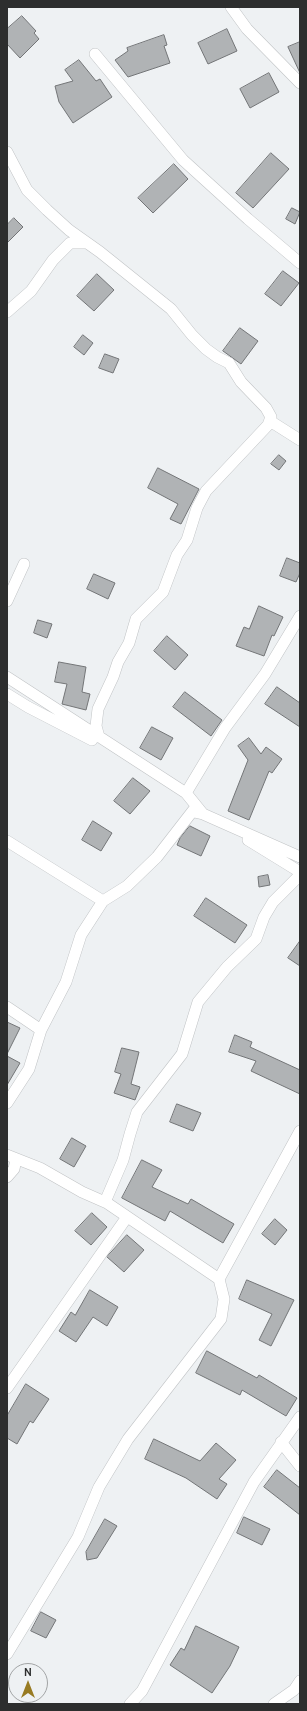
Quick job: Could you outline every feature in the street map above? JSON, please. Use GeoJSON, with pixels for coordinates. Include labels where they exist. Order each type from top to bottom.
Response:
{"type":"FeatureCollection","features":[{"type":"Feature","properties":{"kind":"street"},"geometry":{"type":"LineString","coordinates":[[231,7],[247,29],[300,83]]}},
{"type":"Feature","properties":{"kind":"street"},"geometry":{"type":"LineString","coordinates":[[95,54],[183,160],[248,219],[300,263]]}},
{"type":"Feature","properties":{"kind":"street"},"geometry":{"type":"LineString","coordinates":[[7,152],[28,190],[53,215],[171,309],[192,335],[206,349],[229,363],[241,382],[266,408],[271,417],[263,430],[206,491],[197,508],[187,540],[176,555],[163,592],[136,619],[128,643],[118,662],[113,677],[98,709],[96,726],[100,737]]}},
{"type":"Feature","properties":{"kind":"street"},"geometry":{"type":"LineString","coordinates":[[7,312],[31,292],[53,260],[70,243],[87,243]]}},
{"type":"Feature","properties":{"kind":"street"},"geometry":{"type":"LineString","coordinates":[[270,420],[300,440]]}},
{"type":"Feature","properties":{"kind":"street"},"geometry":{"type":"LineString","coordinates":[[7,601],[24,564]]}},
{"type":"Feature","properties":{"kind":"street"},"geometry":{"type":"LineString","coordinates":[[186,793],[225,728],[265,674],[300,616]]}},
{"type":"Feature","properties":{"kind":"street"},"geometry":{"type":"LineString","coordinates":[[7,677],[186,793],[199,811],[300,858]]}},
{"type":"Feature","properties":{"kind":"street"},"geometry":{"type":"LineString","coordinates":[[7,694],[28,707],[88,738],[199,811],[300,873],[298,877],[273,902],[264,917],[256,939],[227,967],[198,1002],[182,1054],[137,1112],[124,1160],[105,1202]]}},
{"type":"Feature","properties":{"kind":"street"},"geometry":{"type":"LineString","coordinates":[[7,1103],[29,1069],[41,1030],[66,982],[80,935],[103,901],[128,886],[199,811]]}},
{"type":"Feature","properties":{"kind":"street"},"geometry":{"type":"LineString","coordinates":[[7,841],[103,901]]}},
{"type":"Feature","properties":{"kind":"street"},"geometry":{"type":"LineString","coordinates":[[7,1007],[41,1030]]}},
{"type":"Feature","properties":{"kind":"street"},"geometry":{"type":"LineString","coordinates":[[219,1279],[300,1131]]}},
{"type":"Feature","properties":{"kind":"street"},"geometry":{"type":"LineString","coordinates":[[7,1654],[78,1537],[99,1487],[128,1439],[221,1319],[224,1299],[219,1279],[105,1202],[82,1192],[40,1168],[11,1157]]}},
{"type":"Feature","properties":{"kind":"street"},"geometry":{"type":"LineString","coordinates":[[7,1177],[14,1168],[11,1157]]}},
{"type":"Feature","properties":{"kind":"street"},"geometry":{"type":"LineString","coordinates":[[7,1388],[127,1217]]}},
{"type":"Feature","properties":{"kind":"street"},"geometry":{"type":"LineString","coordinates":[[130,1704],[142,1691],[254,1482],[300,1417]]}},
{"type":"Feature","properties":{"kind":"street"},"geometry":{"type":"LineString","coordinates":[[281,1442],[300,1466]]}},
{"type":"Feature","properties":{"kind":"street"},"geometry":{"type":"LineString","coordinates":[[274,1704],[294,1690],[300,1681]]}},
{"type":"Feature","properties":{"kind":"building"},"geometry":{"type":"Polygon","coordinates":[[[22,16],[36,31],[34,33],[39,39],[20,58],[7,44],[7,29],[22,16]]]}},
{"type":"Feature","properties":{"kind":"building"},"geometry":{"type":"Polygon","coordinates":[[[227,29],[237,51],[208,64],[198,43],[227,29]]]}},
{"type":"Feature","properties":{"kind":"building"},"geometry":{"type":"Polygon","coordinates":[[[164,35],[167,45],[164,46],[170,63],[128,77],[115,60],[128,51],[127,48],[164,35]]]}},
{"type":"Feature","properties":{"kind":"building"},"geometry":{"type":"Polygon","coordinates":[[[300,42],[300,73],[288,47],[300,42]]]}},
{"type":"Feature","properties":{"kind":"building"},"geometry":{"type":"Polygon","coordinates":[[[79,60],[96,81],[100,79],[112,97],[73,123],[59,102],[55,86],[73,81],[65,70],[79,60]]]}},
{"type":"Feature","properties":{"kind":"building"},"geometry":{"type":"Polygon","coordinates":[[[269,73],[279,92],[250,108],[240,89],[269,73]]]}},
{"type":"Feature","properties":{"kind":"building"},"geometry":{"type":"Polygon","coordinates":[[[271,153],[289,169],[253,208],[236,193],[271,153]]]}},
{"type":"Feature","properties":{"kind":"building"},"geometry":{"type":"Polygon","coordinates":[[[174,164],[188,179],[153,213],[138,198],[174,164]]]}},
{"type":"Feature","properties":{"kind":"building"},"geometry":{"type":"Polygon","coordinates":[[[292,208],[300,212],[295,224],[286,219],[292,208]]]}},
{"type":"Feature","properties":{"kind":"building"},"geometry":{"type":"Polygon","coordinates":[[[14,218],[23,227],[7,243],[7,225],[14,218]]]}},
{"type":"Feature","properties":{"kind":"building"},"geometry":{"type":"Polygon","coordinates":[[[283,271],[299,283],[281,306],[265,294],[283,271]]]}},
{"type":"Feature","properties":{"kind":"building"},"geometry":{"type":"Polygon","coordinates":[[[97,274],[114,290],[94,311],[77,296],[97,274]]]}},
{"type":"Feature","properties":{"kind":"building"},"geometry":{"type":"Polygon","coordinates":[[[240,328],[258,341],[241,364],[223,351],[240,328]]]}},
{"type":"Feature","properties":{"kind":"building"},"geometry":{"type":"Polygon","coordinates":[[[83,335],[93,343],[84,355],[74,347],[83,335]]]}},
{"type":"Feature","properties":{"kind":"building"},"geometry":{"type":"Polygon","coordinates":[[[105,354],[119,359],[113,373],[99,368],[105,354]]]}},
{"type":"Feature","properties":{"kind":"building"},"geometry":{"type":"Polygon","coordinates":[[[279,455],[286,461],[279,470],[271,464],[279,455]]]}},
{"type":"Feature","properties":{"kind":"building"},"geometry":{"type":"Polygon","coordinates":[[[158,468],[199,489],[181,524],[170,519],[178,504],[148,488],[158,468]]]}},
{"type":"Feature","properties":{"kind":"building"},"geometry":{"type":"Polygon","coordinates":[[[287,558],[300,563],[300,573],[296,582],[280,576],[287,558]]]}},
{"type":"Feature","properties":{"kind":"building"},"geometry":{"type":"Polygon","coordinates":[[[94,574],[115,583],[108,599],[87,589],[94,574]]]}},
{"type":"Feature","properties":{"kind":"building"},"geometry":{"type":"Polygon","coordinates":[[[259,606],[283,617],[274,636],[272,635],[264,656],[236,646],[244,627],[249,629],[259,606]]]}},
{"type":"Feature","properties":{"kind":"building"},"geometry":{"type":"Polygon","coordinates":[[[38,620],[52,624],[47,638],[34,633],[38,620]]]}},
{"type":"Feature","properties":{"kind":"building"},"geometry":{"type":"Polygon","coordinates":[[[167,636],[188,655],[175,670],[154,651],[167,636]]]}},
{"type":"Feature","properties":{"kind":"building"},"geometry":{"type":"Polygon","coordinates":[[[59,662],[86,667],[82,692],[90,694],[86,710],[62,704],[67,684],[55,682],[59,662]]]}},
{"type":"Feature","properties":{"kind":"building"},"geometry":{"type":"Polygon","coordinates":[[[277,687],[300,703],[300,727],[265,704],[277,687]]]}},
{"type":"Feature","properties":{"kind":"building"},"geometry":{"type":"Polygon","coordinates":[[[185,692],[222,720],[211,736],[173,707],[185,692]]]}},
{"type":"Feature","properties":{"kind":"building"},"geometry":{"type":"Polygon","coordinates":[[[152,727],[173,738],[161,760],[140,748],[152,727]]]}},
{"type":"Feature","properties":{"kind":"building"},"geometry":{"type":"Polygon","coordinates":[[[249,738],[261,754],[266,747],[282,759],[272,773],[269,771],[249,820],[228,811],[248,760],[238,746],[249,738]]]}},
{"type":"Feature","properties":{"kind":"building"},"geometry":{"type":"Polygon","coordinates":[[[133,778],[150,791],[130,814],[114,801],[133,778]]]}},
{"type":"Feature","properties":{"kind":"building"},"geometry":{"type":"Polygon","coordinates":[[[93,821],[112,833],[101,851],[82,840],[93,821]]]}},
{"type":"Feature","properties":{"kind":"building"},"geometry":{"type":"Polygon","coordinates":[[[190,826],[210,836],[201,856],[177,845],[180,838],[190,826]]]}},
{"type":"Feature","properties":{"kind":"building"},"geometry":{"type":"Polygon","coordinates":[[[268,875],[270,885],[259,887],[258,877],[268,875]]]}},
{"type":"Feature","properties":{"kind":"building"},"geometry":{"type":"Polygon","coordinates":[[[206,898],[247,925],[235,943],[194,916],[206,898]]]}},
{"type":"Feature","properties":{"kind":"building"},"geometry":{"type":"Polygon","coordinates":[[[300,941],[300,966],[288,958],[300,941]]]}},
{"type":"Feature","properties":{"kind":"building"},"geometry":{"type":"Polygon","coordinates":[[[7,1022],[20,1028],[7,1054],[7,1022]]]}},
{"type":"Feature","properties":{"kind":"building"},"geometry":{"type":"Polygon","coordinates":[[[235,1035],[252,1042],[250,1047],[300,1070],[300,1094],[251,1071],[256,1061],[229,1052],[235,1035]]]}},
{"type":"Feature","properties":{"kind":"building"},"geometry":{"type":"Polygon","coordinates":[[[122,1048],[139,1052],[131,1084],[140,1087],[135,1100],[114,1093],[121,1074],[115,1072],[122,1048]]]}},
{"type":"Feature","properties":{"kind":"building"},"geometry":{"type":"Polygon","coordinates":[[[7,1056],[20,1063],[7,1085],[7,1056]]]}},
{"type":"Feature","properties":{"kind":"building"},"geometry":{"type":"Polygon","coordinates":[[[177,1104],[201,1113],[193,1131],[170,1122],[177,1104]]]}},
{"type":"Feature","properties":{"kind":"building"},"geometry":{"type":"Polygon","coordinates":[[[72,1138],[86,1146],[74,1167],[60,1159],[72,1138]]]}},
{"type":"Feature","properties":{"kind":"building"},"geometry":{"type":"Polygon","coordinates":[[[142,1160],[162,1170],[152,1187],[188,1204],[191,1199],[234,1224],[223,1243],[170,1211],[165,1221],[122,1198],[142,1160]]]}},
{"type":"Feature","properties":{"kind":"building"},"geometry":{"type":"Polygon","coordinates":[[[92,1213],[107,1227],[91,1245],[75,1231],[92,1213]]]}},
{"type":"Feature","properties":{"kind":"building"},"geometry":{"type":"Polygon","coordinates":[[[275,1219],[287,1230],[275,1245],[262,1234],[275,1219]]]}},
{"type":"Feature","properties":{"kind":"building"},"geometry":{"type":"Polygon","coordinates":[[[127,1235],[144,1250],[124,1272],[107,1257],[127,1235]]]}},
{"type":"Feature","properties":{"kind":"building"},"geometry":{"type":"Polygon","coordinates":[[[247,1280],[294,1300],[271,1346],[259,1340],[272,1314],[239,1299],[247,1280]]]}},
{"type":"Feature","properties":{"kind":"building"},"geometry":{"type":"Polygon","coordinates":[[[90,1290],[118,1307],[107,1326],[93,1317],[76,1342],[59,1331],[71,1312],[75,1315],[90,1290]]]}},
{"type":"Feature","properties":{"kind":"building"},"geometry":{"type":"Polygon","coordinates":[[[207,1351],[257,1378],[259,1375],[297,1398],[286,1416],[242,1390],[240,1395],[196,1373],[207,1351]]]}},
{"type":"Feature","properties":{"kind":"building"},"geometry":{"type":"Polygon","coordinates":[[[26,1384],[49,1399],[33,1423],[30,1421],[17,1444],[7,1438],[7,1416],[26,1384]]]}},
{"type":"Feature","properties":{"kind":"building"},"geometry":{"type":"Polygon","coordinates":[[[154,1439],[200,1461],[216,1443],[236,1460],[219,1479],[227,1484],[217,1499],[186,1478],[145,1459],[154,1439]]]}},
{"type":"Feature","properties":{"kind":"building"},"geometry":{"type":"Polygon","coordinates":[[[277,1470],[300,1488],[300,1515],[264,1487],[277,1470]]]}},
{"type":"Feature","properties":{"kind":"building"},"geometry":{"type":"Polygon","coordinates":[[[244,1517],[270,1529],[262,1545],[237,1533],[244,1517]]]}},
{"type":"Feature","properties":{"kind":"building"},"geometry":{"type":"Polygon","coordinates":[[[105,1519],[117,1526],[97,1558],[87,1560],[86,1552],[105,1519]]]}},
{"type":"Feature","properties":{"kind":"building"},"geometry":{"type":"Polygon","coordinates":[[[41,1612],[56,1620],[46,1638],[31,1631],[41,1612]]]}},
{"type":"Feature","properties":{"kind":"building"},"geometry":{"type":"Polygon","coordinates":[[[196,1626],[239,1647],[230,1666],[212,1693],[170,1665],[181,1648],[184,1650],[196,1626]]]}}]}
